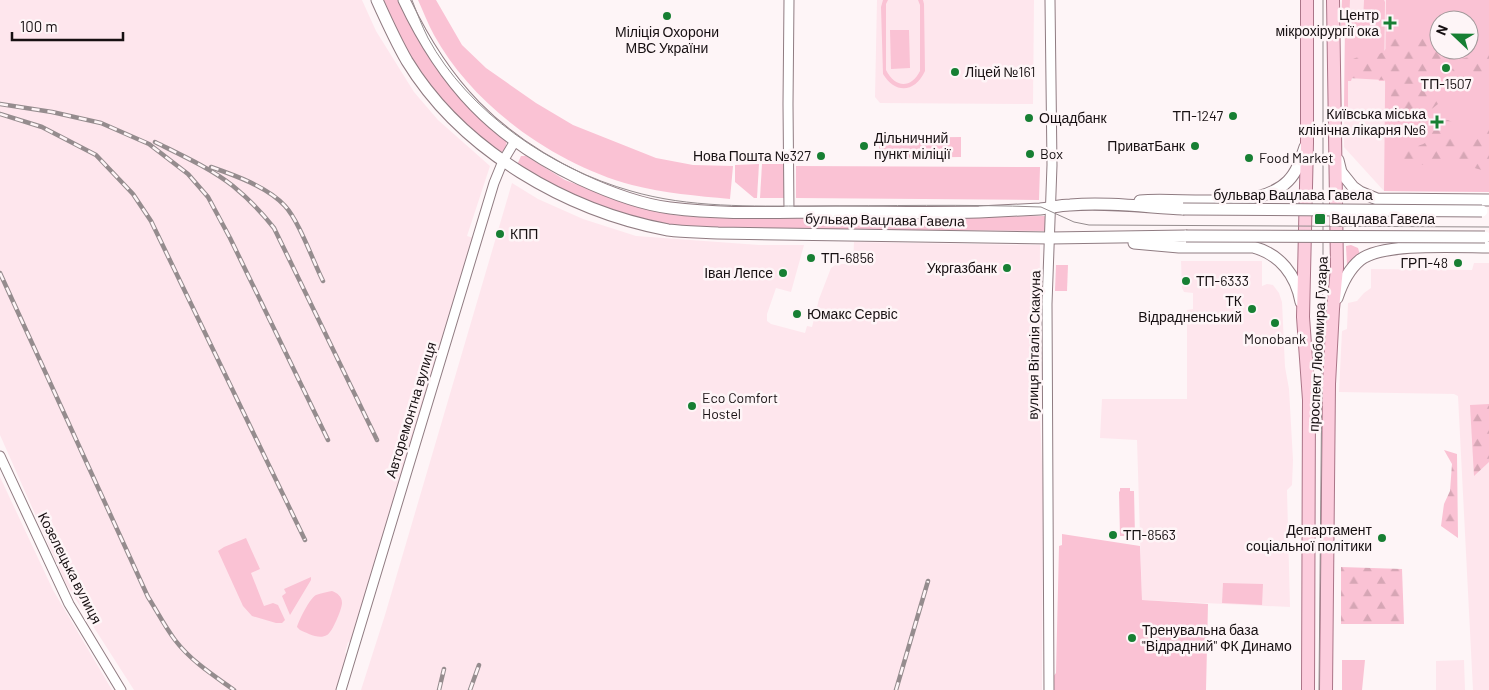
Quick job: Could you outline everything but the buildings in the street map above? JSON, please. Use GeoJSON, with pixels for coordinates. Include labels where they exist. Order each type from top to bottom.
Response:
{"type":"FeatureCollection","features":[{"type":"Feature","properties":{"kind":"main road","name":"бульвар Вацлава Гавела"},"geometry":{"type":"LineString","coordinates":[[377,0],[408,62],[431,94],[460,125],[503,161],[533,180],[587,207],[670,230],[718,233],[1050,238],[1186,236],[1488,240]]}},
{"type":"Feature","properties":{"kind":"main road","name":"бульвар Вацлава Гавела"},"geometry":{"type":"LineString","coordinates":[[404,0],[446,74],[476,108],[535,156],[603,190],[631,200],[678,209],[753,213],[980,212],[1101,204],[1183,209],[1486,210]]}},
{"type":"Feature","properties":{"kind":"main road","name":"проспект Любомира Гузара"},"geometry":{"type":"LineString","coordinates":[[1307,0],[1307,143],[1303,317],[1308,400],[1308,690]]}},
{"type":"Feature","properties":{"kind":"main road","name":"проспект Любомира Гузара"},"geometry":{"type":"LineString","coordinates":[[1326,690],[1329,384],[1337,268],[1333,0]]}},
{"type":"Feature","properties":{"kind":"main road"},"geometry":{"type":"LineString","coordinates":[[1336,141],[1341,172],[1353,187],[1369,197],[1388,200],[1489,200]]}},
{"type":"Feature","properties":{"kind":"main road"},"geometry":{"type":"LineString","coordinates":[[1101,204],[1154,199],[1235,200],[1261,196],[1274,191],[1287,182],[1295,172],[1307,143]]}},
{"type":"Feature","properties":{"kind":"main road"},"geometry":{"type":"LineString","coordinates":[[1086,237],[1098,240],[1179,247],[1253,247],[1263,250],[1272,254],[1281,262],[1291,276],[1300,294],[1303,317]]}},
{"type":"Feature","properties":{"kind":"main road"},"geometry":{"type":"LineString","coordinates":[[1333,309],[1344,280],[1350,270],[1361,259],[1371,254],[1390,249],[1488,240]]}},
{"type":"Feature","properties":{"kind":"street"},"geometry":{"type":"LineString","coordinates":[[789,0],[789,212]]}},
{"type":"Feature","properties":{"kind":"street","name":"вулиця Віталія Скакуна"},"geometry":{"type":"LineString","coordinates":[[1048,690],[1047,304],[1052,160],[1050,0]]}},
{"type":"Feature","properties":{"kind":"street","name":"Авторемонтна вулиця"},"geometry":{"type":"LineString","coordinates":[[341,690],[478,236],[503,161],[515,141]]}},
{"type":"Feature","properties":{"kind":"street","name":"Козелецька вулиця"},"geometry":{"type":"LineString","coordinates":[[0,456],[69,604],[121,690]]}},
{"type":"Feature","properties":{"kind":"shaded area"},"geometry":{"type":"Polygon","coordinates":[[[0,0],[362,0],[376,31],[414,92],[438,120],[490,166],[467,236],[477,239],[358,645],[348,642],[345,653],[350,656],[343,690],[134,690],[66,584],[0,435],[0,0]]]}},
{"type":"Feature","properties":{"kind":"shaded area","name":"Ліцей №161"},"geometry":{"type":"Polygon","coordinates":[[[877,0],[1034,0],[1033,104],[880,103],[875,97],[877,0]]]}},
{"type":"Feature","properties":{"kind":"shaded area"},"geometry":{"type":"Polygon","coordinates":[[[1342,0],[1489,0],[1489,192],[1384,191],[1344,147],[1345,27],[1341,27],[1342,0]]]}},
{"type":"Feature","properties":{"kind":"shaded area"},"geometry":{"type":"Polygon","coordinates":[[[512,183],[538,199],[583,219],[636,236],[759,245],[804,245],[791,292],[776,288],[767,314],[767,321],[771,324],[805,333],[807,326],[812,327],[819,299],[831,268],[837,264],[853,264],[854,242],[1040,245],[1039,388],[1043,490],[1042,690],[361,690],[385,615],[512,183]]]}},
{"type":"Feature","properties":{"kind":"shaded area"},"geometry":{"type":"Polygon","coordinates":[[[1181,261],[1262,261],[1262,286],[1267,284],[1273,285],[1279,293],[1282,302],[1285,367],[1289,389],[1293,460],[1292,485],[1287,490],[1290,607],[1142,600],[1137,440],[1100,438],[1102,399],[1187,399],[1187,310],[1193,309],[1193,293],[1184,292],[1182,288],[1181,261]]]}},
{"type":"Feature","properties":{"kind":"shaded area"},"geometry":{"type":"Polygon","coordinates":[[[1474,263],[1489,263],[1489,690],[1473,690],[1458,396],[1454,394],[1339,392],[1342,331],[1347,329],[1348,303],[1357,301],[1371,288],[1371,269],[1472,270],[1474,263]]]}},
{"type":"Feature","properties":{"kind":"shaded area"},"geometry":{"type":"Polygon","coordinates":[[[0,477],[53,590],[112,690],[0,690],[0,477]]]}},
{"type":"Feature","properties":{"kind":"shaded area"},"geometry":{"type":"Polygon","coordinates":[[[1464,660],[1465,690],[1436,690],[1436,661],[1464,660]]]}},
{"type":"Feature","properties":{"kind":"green space"},"geometry":{"type":"Polygon","coordinates":[[[382,0],[400,0],[407,17],[507,141],[505,149],[499,154],[464,124],[438,97],[416,66],[389,17],[382,0]]]}},
{"type":"Feature","properties":{"kind":"green space"},"geometry":{"type":"Polygon","coordinates":[[[418,0],[436,0],[462,45],[486,68],[536,103],[573,125],[656,158],[693,165],[733,166],[730,199],[668,192],[632,185],[574,163],[545,147],[518,129],[470,85],[434,35],[418,0]]]}},
{"type":"Feature","properties":{"kind":"green space"},"geometry":{"type":"Polygon","coordinates":[[[883,0],[888,0],[886,4],[886,70],[894,80],[903,84],[912,81],[920,71],[920,5],[918,0],[923,0],[925,71],[916,84],[910,87],[899,88],[888,81],[883,74],[881,7],[883,0]]]}},
{"type":"Feature","properties":{"kind":"green space"},"geometry":{"type":"Polygon","coordinates":[[[1342,0],[1350,0],[1349,22],[1363,22],[1364,0],[1384,0],[1385,2],[1384,81],[1379,81],[1377,76],[1352,78],[1351,81],[1348,81],[1348,108],[1344,108],[1345,27],[1341,27],[1342,0]]]}},
{"type":"Feature","properties":{"kind":"green space","name":"Київська міська клінічна лікарня №6"},"geometry":{"type":"Polygon","coordinates":[[[1386,0],[1489,0],[1489,192],[1384,191],[1386,0]]]}},
{"type":"Feature","properties":{"kind":"green space"},"geometry":{"type":"Polygon","coordinates":[[[890,30],[909,30],[910,68],[891,69],[890,30]]]}},
{"type":"Feature","properties":{"kind":"green space"},"geometry":{"type":"Polygon","coordinates":[[[1393,35],[1423,38],[1429,40],[1429,60],[1443,60],[1434,86],[1434,91],[1439,93],[1438,104],[1428,112],[1427,116],[1432,122],[1448,120],[1456,124],[1457,139],[1466,142],[1479,138],[1489,128],[1489,172],[1449,161],[1398,168],[1397,155],[1404,149],[1425,143],[1426,138],[1422,131],[1413,126],[1407,128],[1398,137],[1390,133],[1391,89],[1384,80],[1348,78],[1350,62],[1359,57],[1377,55],[1388,46],[1393,35]]]}},
{"type":"Feature","properties":{"kind":"green space"},"geometry":{"type":"Polygon","coordinates":[[[1489,52],[1489,79],[1472,71],[1457,75],[1452,70],[1457,60],[1479,60],[1479,54],[1489,52]]]}},
{"type":"Feature","properties":{"kind":"green space"},"geometry":{"type":"Polygon","coordinates":[[[961,137],[961,157],[879,158],[879,138],[961,137]]]}},
{"type":"Feature","properties":{"kind":"green space"},"geometry":{"type":"Polygon","coordinates":[[[521,156],[526,156],[565,180],[629,204],[673,215],[713,218],[1046,216],[1046,231],[712,229],[671,226],[625,215],[559,191],[517,165],[521,156]]]}},
{"type":"Feature","properties":{"kind":"green space"},"geometry":{"type":"Polygon","coordinates":[[[759,164],[757,198],[754,198],[735,182],[735,165],[759,164]]]}},
{"type":"Feature","properties":{"kind":"green space"},"geometry":{"type":"Polygon","coordinates":[[[762,164],[784,164],[785,198],[760,198],[762,164]]]}},
{"type":"Feature","properties":{"kind":"green space"},"geometry":{"type":"Polygon","coordinates":[[[796,166],[1040,167],[1039,200],[796,198],[796,166]]]}},
{"type":"Feature","properties":{"kind":"green space"},"geometry":{"type":"Polygon","coordinates":[[[1351,245],[1358,248],[1360,255],[1347,266],[1346,246],[1351,245]]]}},
{"type":"Feature","properties":{"kind":"green space"},"geometry":{"type":"Polygon","coordinates":[[[1056,265],[1068,265],[1067,291],[1055,291],[1056,265]]]}},
{"type":"Feature","properties":{"kind":"green space"},"geometry":{"type":"Polygon","coordinates":[[[1489,404],[1489,462],[1474,476],[1470,405],[1489,404]]]}},
{"type":"Feature","properties":{"kind":"green space"},"geometry":{"type":"Polygon","coordinates":[[[1444,450],[1457,454],[1458,538],[1441,526],[1444,504],[1450,491],[1452,464],[1444,450]]]}},
{"type":"Feature","properties":{"kind":"green space"},"geometry":{"type":"Polygon","coordinates":[[[1120,488],[1130,488],[1130,491],[1134,491],[1135,536],[1120,536],[1120,488]]]}},
{"type":"Feature","properties":{"kind":"green space","name":"Тренувальна база \"Відрадний\" ФК Динамо"},"geometry":{"type":"Polygon","coordinates":[[[1062,534],[1140,546],[1142,600],[1208,604],[1206,690],[1052,690],[1052,678],[1056,673],[1059,546],[1062,545],[1062,534]]]}},
{"type":"Feature","properties":{"kind":"green space"},"geometry":{"type":"Polygon","coordinates":[[[246,538],[260,569],[251,573],[264,606],[273,603],[278,605],[285,620],[282,623],[252,616],[243,606],[218,551],[246,538]]]}},
{"type":"Feature","properties":{"kind":"green space"},"geometry":{"type":"Polygon","coordinates":[[[1341,567],[1402,569],[1404,624],[1341,624],[1341,567]]]}},
{"type":"Feature","properties":{"kind":"green space"},"geometry":{"type":"Polygon","coordinates":[[[311,577],[290,615],[282,596],[286,593],[284,589],[311,577]]]}},
{"type":"Feature","properties":{"kind":"green space"},"geometry":{"type":"Polygon","coordinates":[[[1223,583],[1263,584],[1262,605],[1222,603],[1223,583]]]}},
{"type":"Feature","properties":{"kind":"green space"},"geometry":{"type":"Polygon","coordinates":[[[332,591],[340,597],[342,603],[329,633],[320,637],[300,630],[297,627],[298,624],[311,600],[316,595],[332,591]]]}},
{"type":"Feature","properties":{"kind":"green space"},"geometry":{"type":"Polygon","coordinates":[[[1342,660],[1365,660],[1362,690],[1342,690],[1342,660]]]}},
{"type":"Feature","properties":{"kind":"tram line"},"geometry":{"type":"LineString","coordinates":[[412,0],[428,38],[445,65],[465,90],[489,113],[515,134],[572,168],[601,181],[653,197],[675,201],[743,206],[955,205],[1041,207],[1074,222],[1089,225],[1489,227]]}},
{"type":"Feature","properties":{"kind":"tram line"},"geometry":{"type":"LineString","coordinates":[[1319,690],[1323,0]]}},
{"type":"Feature","properties":{"kind":"railway"},"geometry":{"type":"LineString","coordinates":[[0,104],[52,112],[101,123],[149,144],[188,174],[208,197],[230,238],[328,440]]}},
{"type":"Feature","properties":{"kind":"railway"},"geometry":{"type":"LineString","coordinates":[[0,114],[42,127],[96,155],[133,194],[151,221],[305,540]]}},
{"type":"Feature","properties":{"kind":"railway"},"geometry":{"type":"LineString","coordinates":[[155,142],[224,179],[250,201],[274,228],[377,440]]}},
{"type":"Feature","properties":{"kind":"railway"},"geometry":{"type":"LineString","coordinates":[[211,167],[260,187],[285,206],[301,231],[323,281]]}},
{"type":"Feature","properties":{"kind":"railway"},"geometry":{"type":"LineString","coordinates":[[0,273],[148,597],[181,648],[234,690]]}},
{"type":"Feature","properties":{"kind":"railway"},"geometry":{"type":"LineString","coordinates":[[896,690],[928,581]]}},
{"type":"Feature","properties":{"kind":"railway"},"geometry":{"type":"LineString","coordinates":[[470,690],[479,665]]}},
{"type":"Feature","properties":{"kind":"railway"},"geometry":{"type":"LineString","coordinates":[[439,690],[444,669]]}},
{"type":"Feature","properties":{"kind":"place","name":"Міліція Охорони МВС України"},"geometry":{"type":"Point","coordinates":[667,16]}},
{"type":"Feature","properties":{"kind":"place","name":"Центр мікрохірургії ока"},"geometry":{"type":"Point","coordinates":[1390,23]}},
{"type":"Feature","properties":{"kind":"place","name":"ТП-1507"},"geometry":{"type":"Point","coordinates":[1446,68]}},
{"type":"Feature","properties":{"kind":"place","name":"Ліцей №161"},"geometry":{"type":"Point","coordinates":[955,72]}},
{"type":"Feature","properties":{"kind":"place","name":"ТП-1247"},"geometry":{"type":"Point","coordinates":[1233,116]}},
{"type":"Feature","properties":{"kind":"place","name":"Ощадбанк"},"geometry":{"type":"Point","coordinates":[1029,118]}},
{"type":"Feature","properties":{"kind":"place","name":"Київська міська клінічна лікарня №6"},"geometry":{"type":"Point","coordinates":[1437,122]}},
{"type":"Feature","properties":{"kind":"place","name":"Дільничний пункт міліції"},"geometry":{"type":"Point","coordinates":[864,146]}},
{"type":"Feature","properties":{"kind":"place","name":"ПриватБанк"},"geometry":{"type":"Point","coordinates":[1195,146]}},
{"type":"Feature","properties":{"kind":"place","name":"Box"},"geometry":{"type":"Point","coordinates":[1030,154]}},
{"type":"Feature","properties":{"kind":"place","name":"Нова Пошта №327"},"geometry":{"type":"Point","coordinates":[821,156]}},
{"type":"Feature","properties":{"kind":"place","name":"Food Market"},"geometry":{"type":"Point","coordinates":[1249,158]}},
{"type":"Feature","properties":{"kind":"place","name":"Вацлава Гавела"},"geometry":{"type":"Point","coordinates":[1320,219]}},
{"type":"Feature","properties":{"kind":"place","name":"КПП"},"geometry":{"type":"Point","coordinates":[500,234]}},
{"type":"Feature","properties":{"kind":"place","name":"ТП-6856"},"geometry":{"type":"Point","coordinates":[811,258]}},
{"type":"Feature","properties":{"kind":"place","name":"ГРП-48"},"geometry":{"type":"Point","coordinates":[1458,263]}},
{"type":"Feature","properties":{"kind":"place","name":"Укргазбанк"},"geometry":{"type":"Point","coordinates":[1007,268]}},
{"type":"Feature","properties":{"kind":"place","name":"Іван Лепсе"},"geometry":{"type":"Point","coordinates":[783,273]}},
{"type":"Feature","properties":{"kind":"place","name":"ТП-6333"},"geometry":{"type":"Point","coordinates":[1186,281]}},
{"type":"Feature","properties":{"kind":"place","name":"ТК Відрадненський"},"geometry":{"type":"Point","coordinates":[1252,309]}},
{"type":"Feature","properties":{"kind":"place","name":"Юмакс Сервіс"},"geometry":{"type":"Point","coordinates":[797,314]}},
{"type":"Feature","properties":{"kind":"place","name":"Monobank"},"geometry":{"type":"Point","coordinates":[1275,323]}},
{"type":"Feature","properties":{"kind":"place","name":"Eco Comfort Hostel"},"geometry":{"type":"Point","coordinates":[692,406]}},
{"type":"Feature","properties":{"kind":"place","name":"ТП-8563"},"geometry":{"type":"Point","coordinates":[1113,535]}},
{"type":"Feature","properties":{"kind":"place","name":"Департамент соціальної політики"},"geometry":{"type":"Point","coordinates":[1382,538]}},
{"type":"Feature","properties":{"kind":"place","name":"Тренувальна база \"Відрадний\" ФК Динамо"},"geometry":{"type":"Point","coordinates":[1132,638]}}]}
